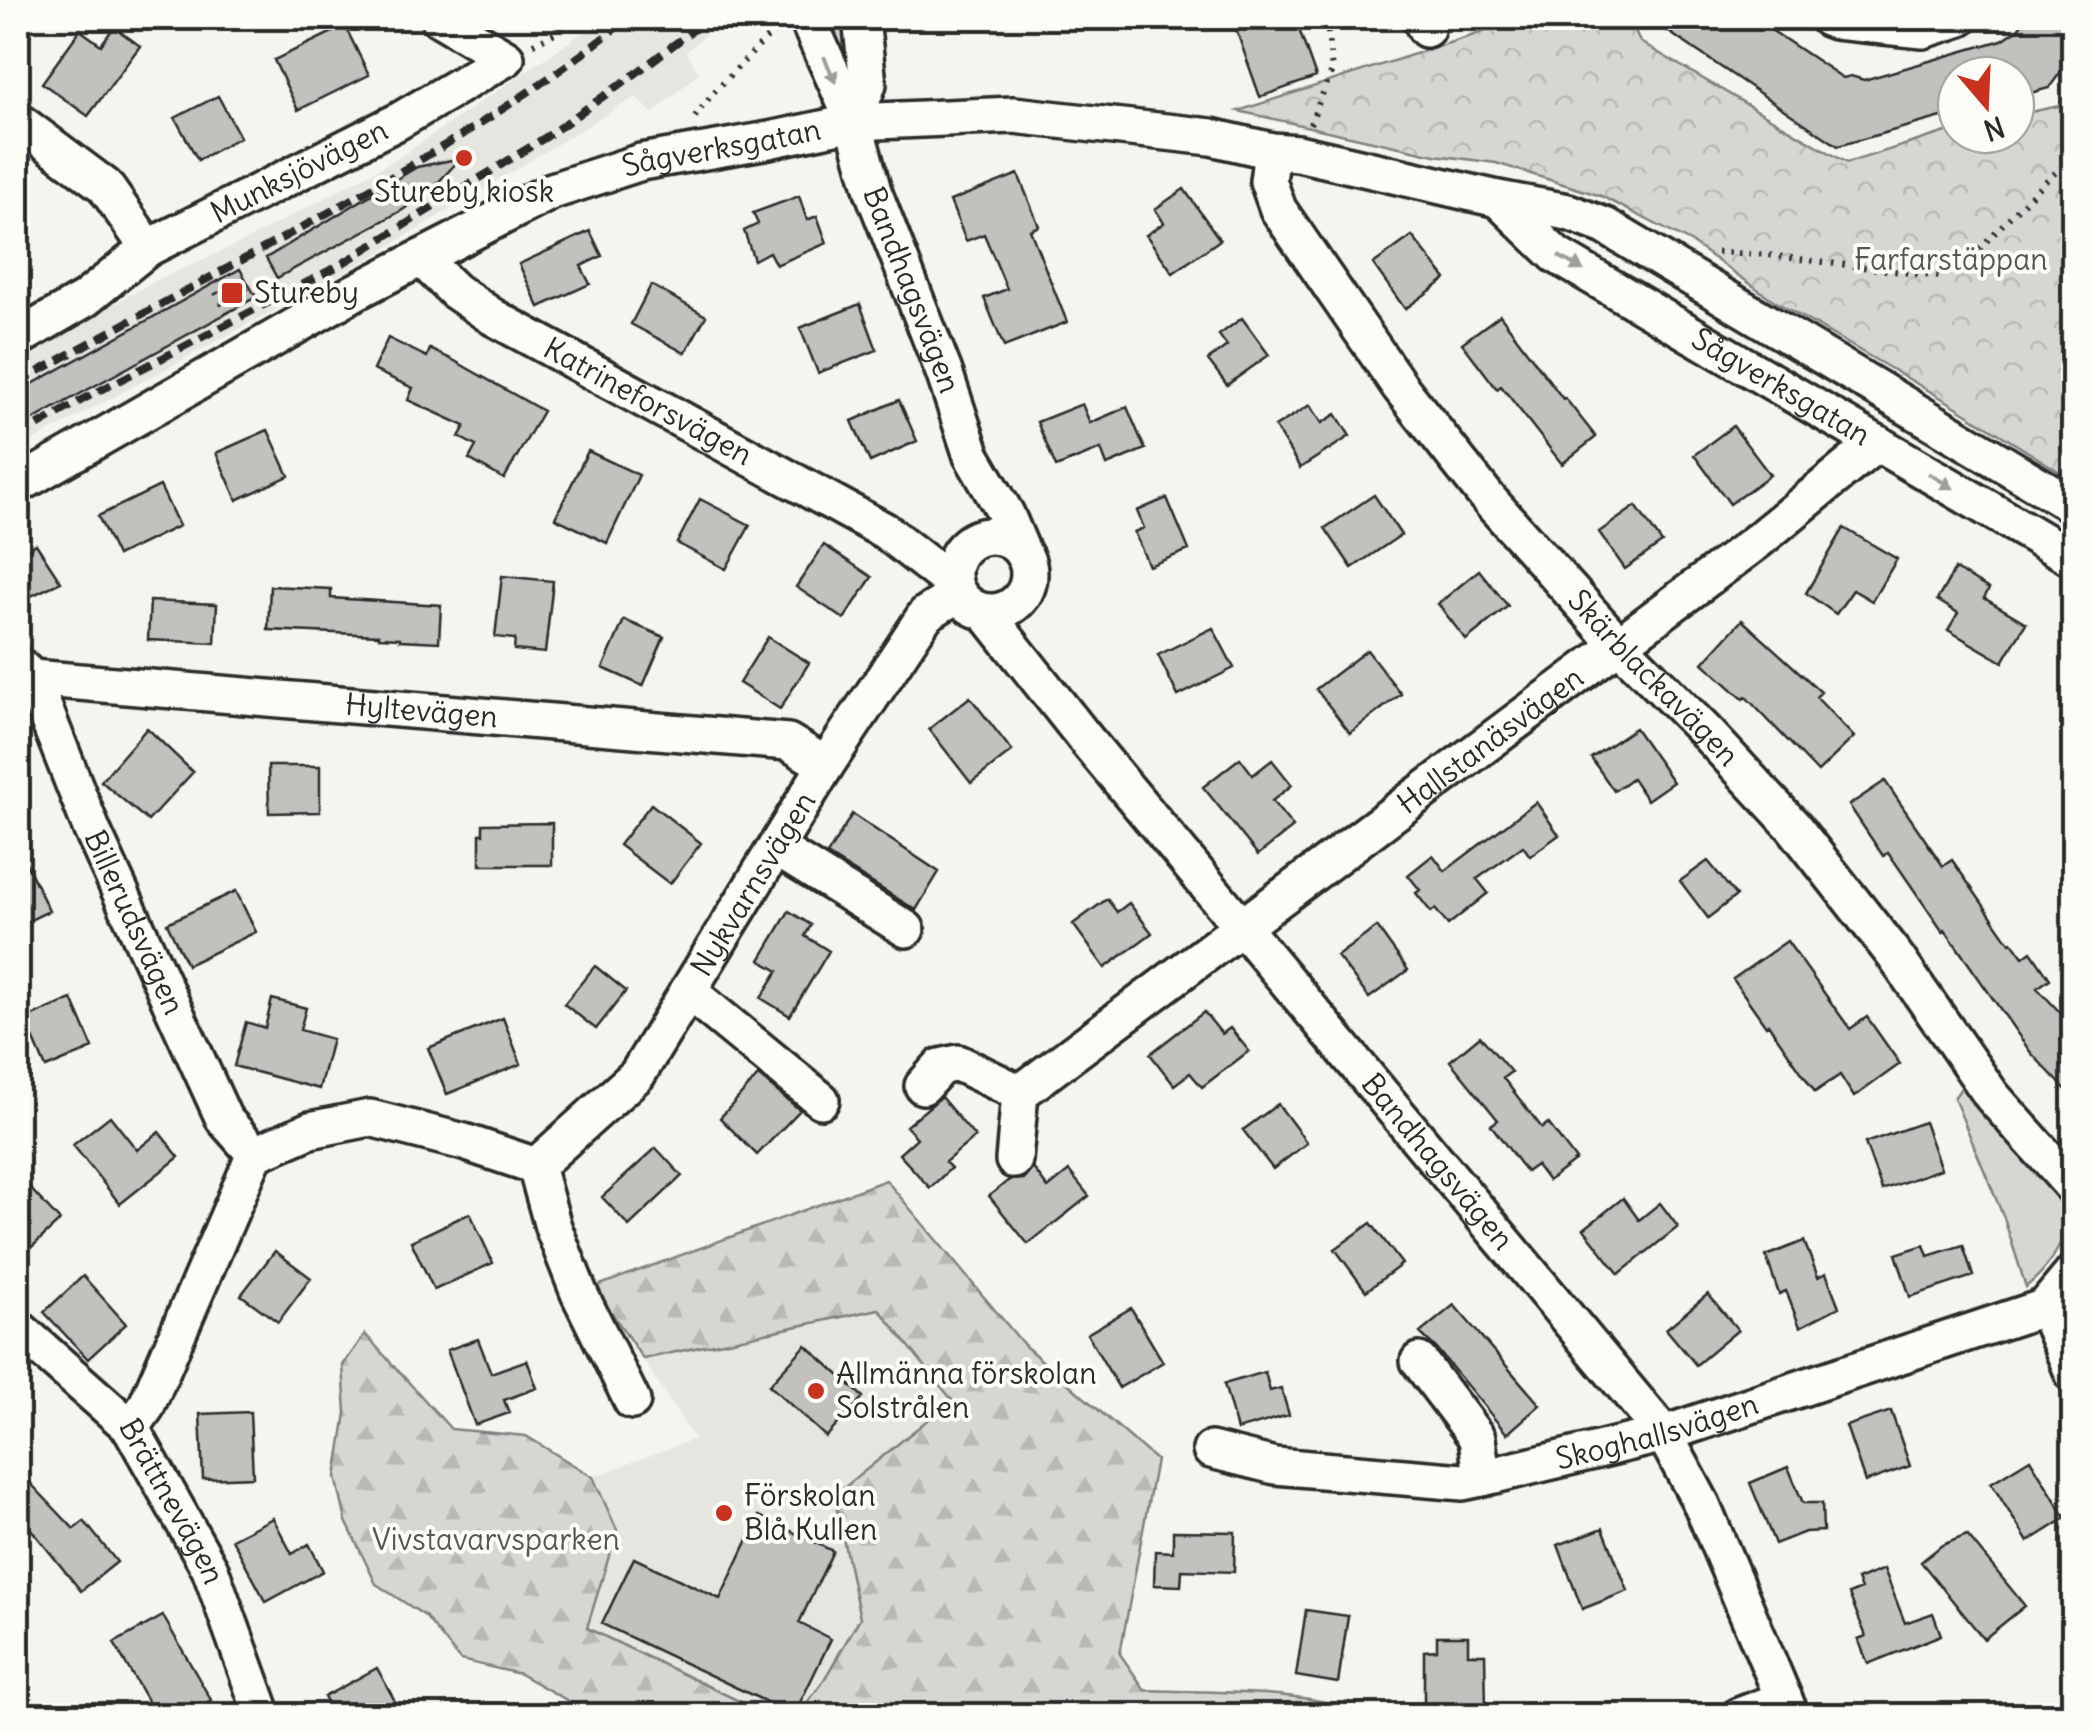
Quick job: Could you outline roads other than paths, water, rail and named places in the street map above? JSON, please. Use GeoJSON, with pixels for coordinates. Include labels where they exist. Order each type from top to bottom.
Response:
{"type":"FeatureCollection","features":[{"type":"Feature","properties":{"kind":"street","name":"Munksjövägen"},"geometry":{"type":"LineString","coordinates":[[18,338],[84,299],[148,248],[397,122],[506,58],[439,18]]}},
{"type":"Feature","properties":{"kind":"street","name":"Bandhagsvägen"},"geometry":{"type":"LineString","coordinates":[[807,18],[854,122],[874,191],[972,456],[1006,514],[1028,566],[1018,651]]}},
{"type":"Feature","properties":{"kind":"street"},"geometry":{"type":"LineString","coordinates":[[854,122],[868,84],[861,18]]}},
{"type":"Feature","properties":{"kind":"street"},"geometry":{"type":"LineString","coordinates":[[1827,18],[1923,30],[1960,18]]}},
{"type":"Feature","properties":{"kind":"street","name":"Sågverksgatan"},"geometry":{"type":"LineString","coordinates":[[18,485],[355,292],[552,190],[641,162],[854,122],[1014,115],[1211,137],[1568,212],[1605,226],[2074,506]]}},
{"type":"Feature","properties":{"kind":"street"},"geometry":{"type":"LineString","coordinates":[[18,121],[105,186],[148,248]]}},
{"type":"Feature","properties":{"kind":"street","name":"Skärblackavägen"},"geometry":{"type":"LineString","coordinates":[[1285,152],[1268,181],[1278,210],[1400,387],[1490,501],[1618,644],[1792,826],[1894,956],[1992,1096],[2074,1188]]}},
{"type":"Feature","properties":{"kind":"street","name":"Sågverksgatan"},"geometry":{"type":"LineString","coordinates":[[1498,199],[1556,255],[2074,559]]}},
{"type":"Feature","properties":{"kind":"street","name":"Katrineforsvägen"},"geometry":{"type":"LineString","coordinates":[[421,258],[455,291],[493,317],[884,530],[965,597]]}},
{"type":"Feature","properties":{"kind":"street","name":"Hallstanäsvägen"},"geometry":{"type":"LineString","coordinates":[[1020,1093],[1756,542],[1877,443]]}},
{"type":"Feature","properties":{"kind":"street","name":"Bandhagsvägen"},"geometry":{"type":"LineString","coordinates":[[972,456],[972,516],[966,545],[952,570],[965,597],[1018,651],[1088,742],[1664,1434],[1702,1506],[1788,1707]]}},
{"type":"Feature","properties":{"kind":"street","name":"Katrineforsvägen"},"geometry":{"type":"LineString","coordinates":[[884,530],[931,543],[966,545]]}},
{"type":"Feature","properties":{"kind":"street"},"geometry":{"type":"LineString","coordinates":[[966,545],[981,537],[994,536],[1014,544],[1023,554]]}},
{"type":"Feature","properties":{"kind":"street"},"geometry":{"type":"LineString","coordinates":[[965,597],[1008,608],[1023,594]]}},
{"type":"Feature","properties":{"kind":"street","name":"Nykvarnsvägen"},"geometry":{"type":"LineString","coordinates":[[536,1166],[637,1075],[826,765],[926,614],[965,597]]}},
{"type":"Feature","properties":{"kind":"street","name":"Hyltevägen"},"geometry":{"type":"LineString","coordinates":[[25,672],[788,742],[826,765]]}},
{"type":"Feature","properties":{"kind":"street","name":"Billerudsvägen"},"geometry":{"type":"LineString","coordinates":[[25,672],[92,830],[224,1119],[255,1154]]}},
{"type":"Feature","properties":{"kind":"street"},"geometry":{"type":"LineString","coordinates":[[776,848],[906,929]]}},
{"type":"Feature","properties":{"kind":"street"},"geometry":{"type":"LineString","coordinates":[[688,991],[821,1100]]}},
{"type":"Feature","properties":{"kind":"street"},"geometry":{"type":"LineString","coordinates":[[923,1086],[940,1067],[958,1063],[1020,1093],[1014,1160]]}},
{"type":"Feature","properties":{"kind":"street"},"geometry":{"type":"LineString","coordinates":[[131,1428],[146,1406],[255,1154],[310,1130],[370,1118],[464,1142],[536,1166],[553,1227],[579,1293],[632,1402]]}},
{"type":"Feature","properties":{"kind":"street"},"geometry":{"type":"LineString","coordinates":[[2074,1272],[2045,1307],[2074,1375]]}},
{"type":"Feature","properties":{"kind":"street","name":"Skoghallsvägen"},"geometry":{"type":"LineString","coordinates":[[1211,1450],[1275,1466],[1463,1482],[1664,1434],[2045,1307]]}},
{"type":"Feature","properties":{"kind":"street","name":"Brättnevägen"},"geometry":{"type":"LineString","coordinates":[[18,1328],[131,1428],[210,1569],[263,1716]]}},
{"type":"Feature","properties":{"kind":"street"},"geometry":{"type":"LineString","coordinates":[[1419,1361],[1477,1438],[1482,1478]]}},
{"type":"Feature","properties":{"kind":"street"},"geometry":{"type":"LineString","coordinates":[[1739,1716],[1788,1707]]}},
{"type":"Feature","properties":{"kind":"railway"},"geometry":{"type":"LineString","coordinates":[[18,383],[432,153],[547,79],[628,18]]}},
{"type":"Feature","properties":{"kind":"railway"},"geometry":{"type":"LineString","coordinates":[[18,437],[340,265],[546,137],[709,18]]}},
{"type":"Feature","properties":{"kind":"place","name":"Stureby kiosk"},"geometry":{"type":"Point","coordinates":[464,158]}},
{"type":"Feature","properties":{"kind":"place","name":"Stureby"},"geometry":{"type":"Point","coordinates":[232,293]}},
{"type":"Feature","properties":{"kind":"place","name":"Allmänna förskolan Solstrålen"},"geometry":{"type":"Point","coordinates":[816,1391]}},
{"type":"Feature","properties":{"kind":"place","name":"Förskolan Blå Kullen"},"geometry":{"type":"Point","coordinates":[724,1513]}},
{"type":"Feature","properties":{"kind":"park label","name":"Farfarstäppan"},"geometry":{"type":"Point","coordinates":[1951,260]}},
{"type":"Feature","properties":{"kind":"park label","name":"Vivstavarvsparken"},"geometry":{"type":"Point","coordinates":[496,1540]}}]}
